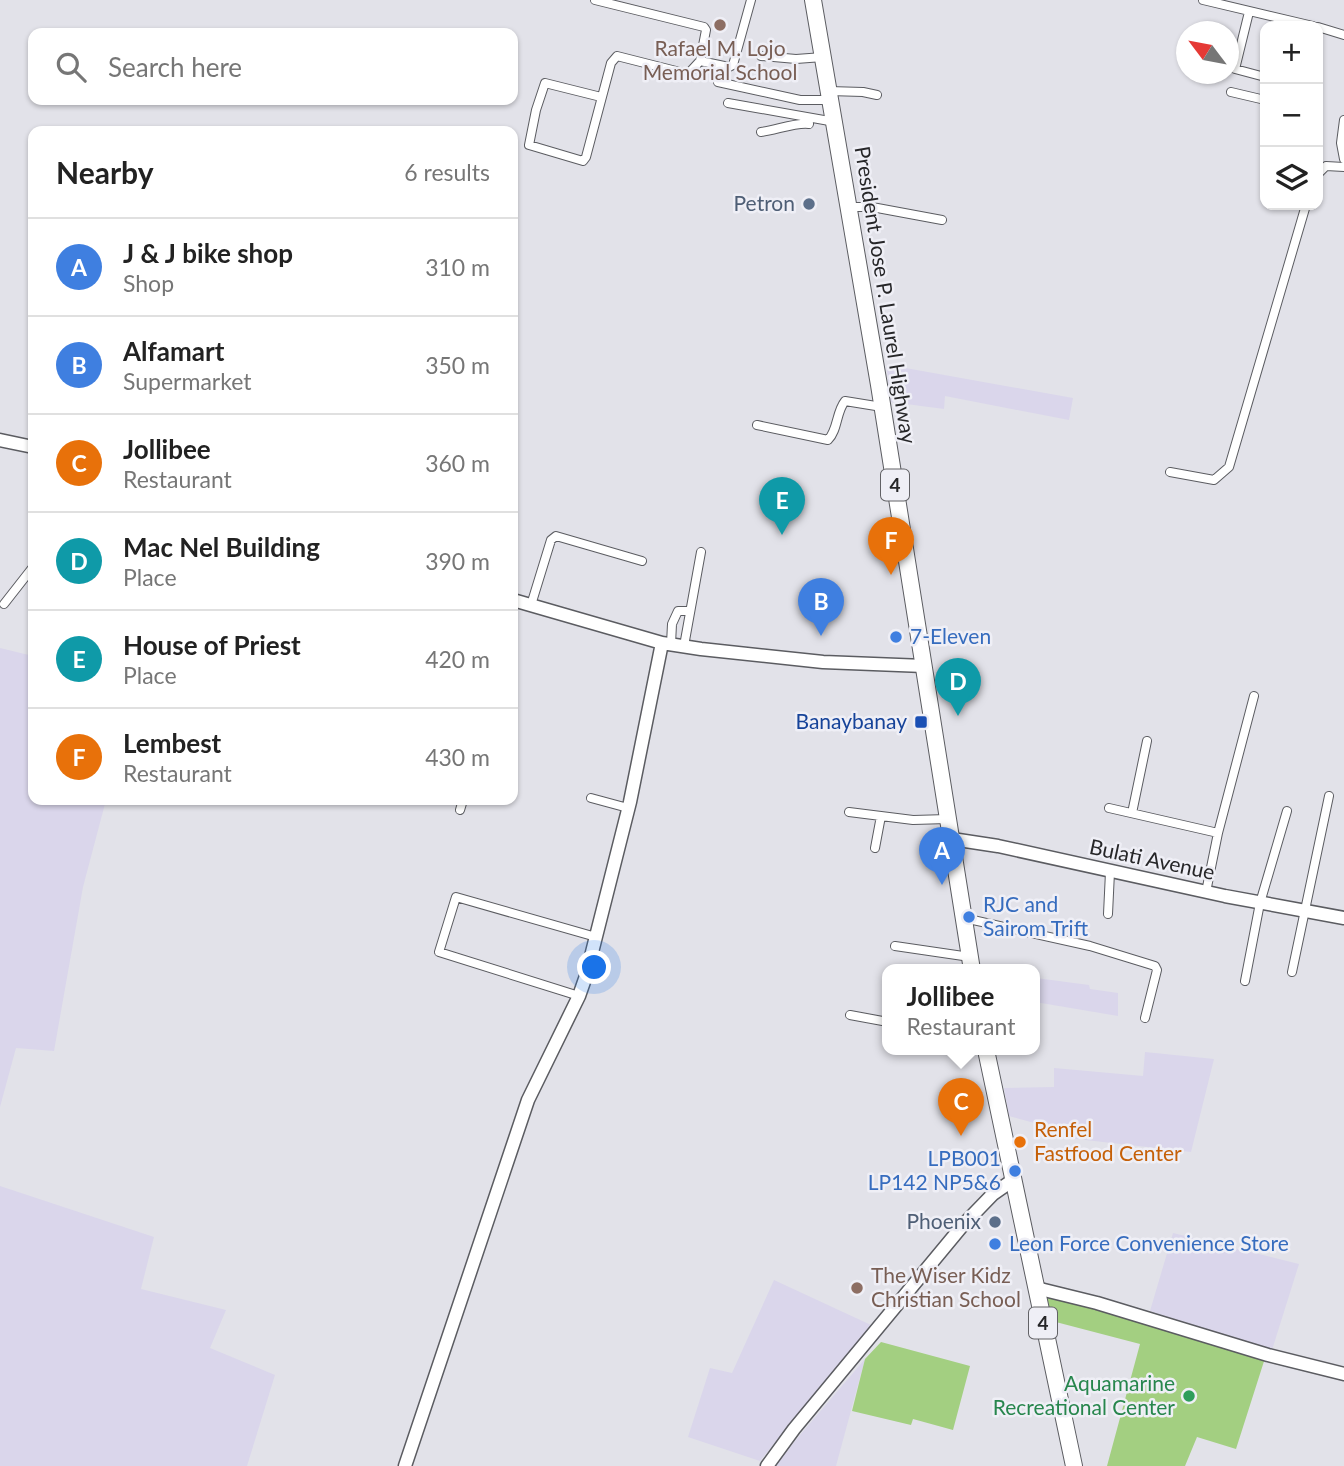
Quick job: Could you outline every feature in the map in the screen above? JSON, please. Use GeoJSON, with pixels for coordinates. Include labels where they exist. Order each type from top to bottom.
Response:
{"type":"FeatureCollection","features":[{"type":"Feature","properties":{"kind":"highway","name":"President Jose P. Laurel Highway"},"geometry":{"type":"LineString","coordinates":[[813,0],[850,207],[971,964]]}},
{"type":"Feature","properties":{"kind":"highway","name":"4"},"geometry":{"type":"LineString","coordinates":[[987,1055],[1074,1466]]}},
{"type":"Feature","properties":{"kind":"street"},"geometry":{"type":"LineString","coordinates":[[595,0],[704,27],[706,30],[700,61],[688,74],[617,56],[611,63],[583,161],[529,145],[545,83],[601,97]]}},
{"type":"Feature","properties":{"kind":"street"},"geometry":{"type":"LineString","coordinates":[[700,61],[729,67],[733,65],[751,0]]}},
{"type":"Feature","properties":{"kind":"street"},"geometry":{"type":"LineString","coordinates":[[1203,0],[1290,21]]}},
{"type":"Feature","properties":{"kind":"street"},"geometry":{"type":"LineString","coordinates":[[1250,12],[1235,69],[1260,76]]}},
{"type":"Feature","properties":{"kind":"street"},"geometry":{"type":"LineString","coordinates":[[1323,29],[1344,34]]}},
{"type":"Feature","properties":{"kind":"street"},"geometry":{"type":"LineString","coordinates":[[761,57],[823,57]]}},
{"type":"Feature","properties":{"kind":"street"},"geometry":{"type":"LineString","coordinates":[[718,82],[800,100],[863,92],[877,95]]}},
{"type":"Feature","properties":{"kind":"street"},"geometry":{"type":"LineString","coordinates":[[1231,92],[1260,99]]}},
{"type":"Feature","properties":{"kind":"street"},"geometry":{"type":"LineString","coordinates":[[728,103],[835,125]]}},
{"type":"Feature","properties":{"kind":"street"},"geometry":{"type":"LineString","coordinates":[[1344,120],[1341,143],[1344,159]]}},
{"type":"Feature","properties":{"kind":"street"},"geometry":{"type":"LineString","coordinates":[[761,132],[789,128],[803,122],[835,125]]}},
{"type":"Feature","properties":{"kind":"street"},"geometry":{"type":"LineString","coordinates":[[1323,169],[1326,166],[1344,167]]}},
{"type":"Feature","properties":{"kind":"street"},"geometry":{"type":"LineString","coordinates":[[850,207],[872,207],[942,220]]}},
{"type":"Feature","properties":{"kind":"street"},"geometry":{"type":"LineString","coordinates":[[1170,472],[1214,481],[1229,467],[1305,210]]}},
{"type":"Feature","properties":{"kind":"street"},"geometry":{"type":"LineString","coordinates":[[757,425],[828,440],[845,401],[882,407]]}},
{"type":"Feature","properties":{"kind":"street"},"geometry":{"type":"LineString","coordinates":[[0,440],[28,446]]}},
{"type":"Feature","properties":{"kind":"street"},"geometry":{"type":"LineString","coordinates":[[531,605],[551,540],[556,536],[642,561]]}},
{"type":"Feature","properties":{"kind":"street"},"geometry":{"type":"LineString","coordinates":[[672,644],[690,611],[701,552]]}},
{"type":"Feature","properties":{"kind":"street"},"geometry":{"type":"LineString","coordinates":[[4,604],[28,573]]}},
{"type":"Feature","properties":{"kind":"street"},"geometry":{"type":"LineString","coordinates":[[518,601],[672,644],[823,662],[924,666]]}},
{"type":"Feature","properties":{"kind":"street"},"geometry":{"type":"LineString","coordinates":[[405,1466],[528,1100],[579,996],[672,644],[674,617],[678,611],[690,611]]}},
{"type":"Feature","properties":{"kind":"street"},"geometry":{"type":"LineString","coordinates":[[1206,892],[1218,833],[1254,695]]}},
{"type":"Feature","properties":{"kind":"street"},"geometry":{"type":"LineString","coordinates":[[1132,813],[1147,741]]}},
{"type":"Feature","properties":{"kind":"street"},"geometry":{"type":"LineString","coordinates":[[1292,972],[1329,796]]}},
{"type":"Feature","properties":{"kind":"street"},"geometry":{"type":"LineString","coordinates":[[591,798],[628,808]]}},
{"type":"Feature","properties":{"kind":"street"},"geometry":{"type":"LineString","coordinates":[[460,810],[462,805]]}},
{"type":"Feature","properties":{"kind":"street"},"geometry":{"type":"LineString","coordinates":[[1109,808],[1218,833]]}},
{"type":"Feature","properties":{"kind":"street"},"geometry":{"type":"LineString","coordinates":[[1245,981],[1260,903],[1287,811]]}},
{"type":"Feature","properties":{"kind":"street"},"geometry":{"type":"LineString","coordinates":[[849,812],[913,820],[948,818]]}},
{"type":"Feature","properties":{"kind":"street"},"geometry":{"type":"LineString","coordinates":[[875,848],[881,816]]}},
{"type":"Feature","properties":{"kind":"street","name":"Bulati Avenue"},"geometry":{"type":"LineString","coordinates":[[952,839],[998,846],[1206,892],[1344,918]]}},
{"type":"Feature","properties":{"kind":"street"},"geometry":{"type":"LineString","coordinates":[[1108,914],[1110,872]]}},
{"type":"Feature","properties":{"kind":"street"},"geometry":{"type":"LineString","coordinates":[[579,996],[439,953],[442,941],[456,897],[596,937]]}},
{"type":"Feature","properties":{"kind":"street"},"geometry":{"type":"LineString","coordinates":[[964,918],[1090,946],[1155,966],[1157,970],[1145,1018]]}},
{"type":"Feature","properties":{"kind":"street"},"geometry":{"type":"LineString","coordinates":[[895,946],[971,964]]}},
{"type":"Feature","properties":{"kind":"street"},"geometry":{"type":"LineString","coordinates":[[850,1015],[882,1021]]}},
{"type":"Feature","properties":{"kind":"street"},"geometry":{"type":"LineString","coordinates":[[767,1466],[794,1429],[963,1225],[993,1194],[1013,1180]]}},
{"type":"Feature","properties":{"kind":"street"},"geometry":{"type":"LineString","coordinates":[[1036,1288],[1097,1303],[1268,1355],[1344,1374]]}},
{"type":"Feature","properties":{"kind":"shaded area"},"geometry":{"type":"Polygon","coordinates":[[[900,367],[1073,398],[1069,420],[945,396],[944,409],[891,402],[887,370],[900,367]]]}},
{"type":"Feature","properties":{"kind":"shaded area"},"geometry":{"type":"Polygon","coordinates":[[[0,648],[28,655],[28,805],[105,805],[83,887],[54,1051],[16,1048],[0,1107],[0,648]]]}},
{"type":"Feature","properties":{"kind":"shaded area"},"geometry":{"type":"Polygon","coordinates":[[[1040,979],[1089,985],[1090,989],[1118,993],[1118,1016],[1040,1003],[1040,979]]]}},
{"type":"Feature","properties":{"kind":"shaded area"},"geometry":{"type":"Polygon","coordinates":[[[1145,1052],[1214,1059],[1191,1152],[1068,1138],[1068,1132],[1009,1116],[1004,1088],[1054,1087],[1054,1068],[1143,1076],[1145,1052]]]}},
{"type":"Feature","properties":{"kind":"shaded area"},"geometry":{"type":"Polygon","coordinates":[[[0,1186],[154,1237],[141,1289],[226,1310],[210,1348],[275,1375],[247,1466],[0,1466],[0,1186]]]}},
{"type":"Feature","properties":{"kind":"shaded area"},"geometry":{"type":"Polygon","coordinates":[[[1173,1233],[1299,1264],[1272,1350],[1150,1311],[1173,1233]]]}},
{"type":"Feature","properties":{"kind":"shaded area"},"geometry":{"type":"Polygon","coordinates":[[[774,1280],[871,1325],[760,1461],[688,1437],[710,1368],[732,1373],[774,1280]]]}},
{"type":"Feature","properties":{"kind":"shaded area"},"geometry":{"type":"Polygon","coordinates":[[[865,1359],[836,1466],[775,1466],[800,1435],[865,1359]]]}},
{"type":"Feature","properties":{"kind":"green space","name":"Aquamarine Recreational Center"},"geometry":{"type":"Polygon","coordinates":[[[1046,1292],[1266,1355],[1236,1449],[1197,1437],[1185,1466],[1107,1466],[1140,1344],[1052,1321],[1046,1292]]]}},
{"type":"Feature","properties":{"kind":"green space"},"geometry":{"type":"Polygon","coordinates":[[[881,1342],[970,1366],[953,1430],[913,1419],[911,1425],[852,1411],[865,1359],[881,1342]]]}},
{"type":"Feature","properties":{"kind":"place","name":"Rafael M. Lojo Memorial School"},"geometry":{"type":"Point","coordinates":[720,25]}},
{"type":"Feature","properties":{"kind":"place","name":"Petron"},"geometry":{"type":"Point","coordinates":[809,204]}},
{"type":"Feature","properties":{"kind":"place","name":"House of Priest"},"geometry":{"type":"Point","coordinates":[782,535]}},
{"type":"Feature","properties":{"kind":"place","name":"Lembest"},"geometry":{"type":"Point","coordinates":[891,575]}},
{"type":"Feature","properties":{"kind":"place","name":"Alfamart"},"geometry":{"type":"Point","coordinates":[821,636]}},
{"type":"Feature","properties":{"kind":"place","name":"7-Eleven"},"geometry":{"type":"Point","coordinates":[896,637]}},
{"type":"Feature","properties":{"kind":"place","name":"Mac Nel Building"},"geometry":{"type":"Point","coordinates":[958,716]}},
{"type":"Feature","properties":{"kind":"place","name":"Banaybanay"},"geometry":{"type":"Point","coordinates":[921,722]}},
{"type":"Feature","properties":{"kind":"place","name":"J & J bike shop"},"geometry":{"type":"Point","coordinates":[942,885]}},
{"type":"Feature","properties":{"kind":"place","name":"RJC and Sairom Trift"},"geometry":{"type":"Point","coordinates":[969,917]}},
{"type":"Feature","properties":{"kind":"place","name":"Jollibee"},"geometry":{"type":"Point","coordinates":[961,1136]}},
{"type":"Feature","properties":{"kind":"place","name":"Renfel Fastfood Center"},"geometry":{"type":"Point","coordinates":[1020,1142]}},
{"type":"Feature","properties":{"kind":"place","name":"LPB001 LP142 NP5&6"},"geometry":{"type":"Point","coordinates":[1015,1171]}},
{"type":"Feature","properties":{"kind":"place","name":"Phoenix"},"geometry":{"type":"Point","coordinates":[995,1222]}},
{"type":"Feature","properties":{"kind":"place","name":"Leon Force Convenience Store"},"geometry":{"type":"Point","coordinates":[995,1244]}},
{"type":"Feature","properties":{"kind":"place","name":"The Wiser Kidz Christian School"},"geometry":{"type":"Point","coordinates":[857,1288]}},
{"type":"Feature","properties":{"kind":"place","name":"Aquamarine Recreational Center"},"geometry":{"type":"Point","coordinates":[1189,1396]}}]}
